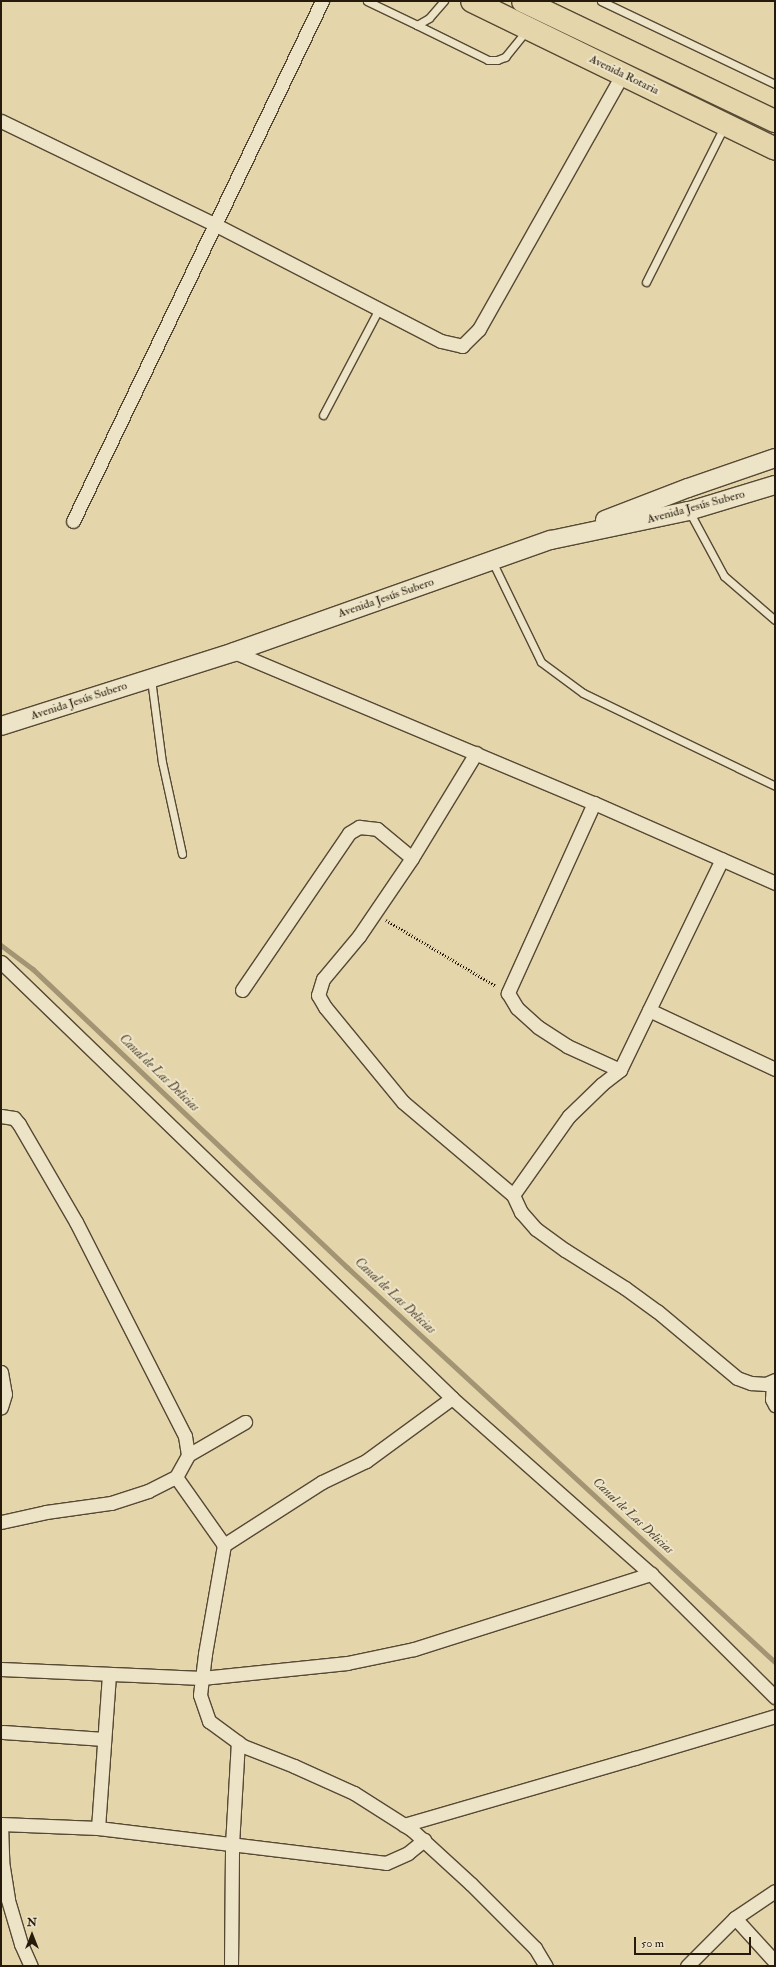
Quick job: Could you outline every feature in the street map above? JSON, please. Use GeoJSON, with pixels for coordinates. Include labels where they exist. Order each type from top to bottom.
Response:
{"type":"FeatureCollection","features":[{"type":"Feature","properties":{"kind":"highway","name":"Avenida Rotaria"},"geometry":{"type":"LineString","coordinates":[[472,1],[775,149]]}},
{"type":"Feature","properties":{"kind":"highway","name":"Avenida Rotaria"},"geometry":{"type":"LineString","coordinates":[[523,1],[775,121]]}},
{"type":"Feature","properties":{"kind":"main road"},"geometry":{"type":"LineString","coordinates":[[551,540],[688,488],[775,458]]}},
{"type":"Feature","properties":{"kind":"main road","name":"Avenida Jesús Subero"},"geometry":{"type":"LineString","coordinates":[[1,726],[234,652],[551,540],[689,511],[775,485]]}},
{"type":"Feature","properties":{"kind":"street"},"geometry":{"type":"LineString","coordinates":[[73,521],[322,1]]}},
{"type":"Feature","properties":{"kind":"street"},"geometry":{"type":"LineString","coordinates":[[1,121],[216,225],[441,341],[462,346],[479,329],[622,74]]}},
{"type":"Feature","properties":{"kind":"street"},"geometry":{"type":"LineString","coordinates":[[234,652],[594,803],[775,883]]}},
{"type":"Feature","properties":{"kind":"street"},"geometry":{"type":"LineString","coordinates":[[476,753],[412,858],[375,913],[359,936],[323,979],[318,995],[324,1007],[403,1102],[513,1195],[521,1212],[536,1229],[657,1311],[737,1378],[751,1383],[766,1384],[774,1381],[772,1399],[775,1405]]}},
{"type":"Feature","properties":{"kind":"street"},"geometry":{"type":"LineString","coordinates":[[594,803],[508,993],[517,1008],[538,1027],[567,1046],[620,1070]]}},
{"type":"Feature","properties":{"kind":"street"},"geometry":{"type":"LineString","coordinates":[[242,990],[349,833],[359,827],[377,829],[412,858]]}},
{"type":"Feature","properties":{"kind":"street"},"geometry":{"type":"LineString","coordinates":[[513,1195],[569,1116],[602,1084],[620,1070],[722,859]]}},
{"type":"Feature","properties":{"kind":"street"},"geometry":{"type":"LineString","coordinates":[[1,962],[452,1398],[651,1574],[775,1697]]}},
{"type":"Feature","properties":{"kind":"street"},"geometry":{"type":"LineString","coordinates":[[649,1010],[775,1069]]}},
{"type":"Feature","properties":{"kind":"street"},"geometry":{"type":"LineString","coordinates":[[1,1116],[14,1118],[19,1124],[76,1222],[185,1436],[188,1455]]}},
{"type":"Feature","properties":{"kind":"street"},"geometry":{"type":"LineString","coordinates":[[1,1372],[5,1394],[1,1407]]}},
{"type":"Feature","properties":{"kind":"street"},"geometry":{"type":"LineString","coordinates":[[224,1545],[322,1482],[366,1461],[452,1398]]}},
{"type":"Feature","properties":{"kind":"street"},"geometry":{"type":"LineString","coordinates":[[1,1522],[111,1503],[148,1491],[176,1476],[188,1455],[245,1422]]}},
{"type":"Feature","properties":{"kind":"street"},"geometry":{"type":"LineString","coordinates":[[176,1476],[224,1545],[200,1695],[209,1721],[243,1746],[294,1766],[354,1793],[404,1825],[424,1840],[471,1884],[535,1948],[546,1966]]}},
{"type":"Feature","properties":{"kind":"street"},"geometry":{"type":"LineString","coordinates":[[1,1669],[202,1678],[347,1663],[414,1649],[651,1574]]}},
{"type":"Feature","properties":{"kind":"street"},"geometry":{"type":"LineString","coordinates":[[98,1828],[109,1674]]}},
{"type":"Feature","properties":{"kind":"street"},"geometry":{"type":"LineString","coordinates":[[404,1825],[775,1716]]}},
{"type":"Feature","properties":{"kind":"street"},"geometry":{"type":"LineString","coordinates":[[3,1732],[104,1739]]}},
{"type":"Feature","properties":{"kind":"street"},"geometry":{"type":"LineString","coordinates":[[231,1966],[232,1845],[238,1742]]}},
{"type":"Feature","properties":{"kind":"street"},"geometry":{"type":"LineString","coordinates":[[31,1966],[21,1944],[8,1900],[2,1861],[1,1824],[98,1828],[386,1863],[408,1853],[424,1840]]}},
{"type":"Feature","properties":{"kind":"street"},"geometry":{"type":"LineString","coordinates":[[687,1966],[736,1918],[775,1891]]}},
{"type":"Feature","properties":{"kind":"street"},"geometry":{"type":"LineString","coordinates":[[736,1918],[775,1962]]}},
{"type":"Feature","properties":{"kind":"lane"},"geometry":{"type":"LineString","coordinates":[[368,1],[488,60],[497,60],[505,57],[528,29]]}},
{"type":"Feature","properties":{"kind":"lane"},"geometry":{"type":"LineString","coordinates":[[417,26],[429,18],[444,1]]}},
{"type":"Feature","properties":{"kind":"lane"},"geometry":{"type":"LineString","coordinates":[[601,1],[775,84]]}},
{"type":"Feature","properties":{"kind":"lane"},"geometry":{"type":"LineString","coordinates":[[646,282],[725,125]]}},
{"type":"Feature","properties":{"kind":"lane"},"geometry":{"type":"LineString","coordinates":[[323,415],[380,309]]}},
{"type":"Feature","properties":{"kind":"lane"},"geometry":{"type":"LineString","coordinates":[[689,511],[724,576],[775,620]]}},
{"type":"Feature","properties":{"kind":"lane"},"geometry":{"type":"LineString","coordinates":[[492,561],[541,662],[583,693],[775,786]]}},
{"type":"Feature","properties":{"kind":"lane"},"geometry":{"type":"LineString","coordinates":[[150,678],[162,762],[182,854]]}},
{"type":"Feature","properties":{"kind":"path"},"geometry":{"type":"LineString","coordinates":[[375,913],[508,993]]}},
{"type":"Feature","properties":{"kind":"waterway","name":"Canal de Las Delicias"},"geometry":{"type":"LineString","coordinates":[[1,945],[33,969],[347,1267],[775,1662]]}}]}
